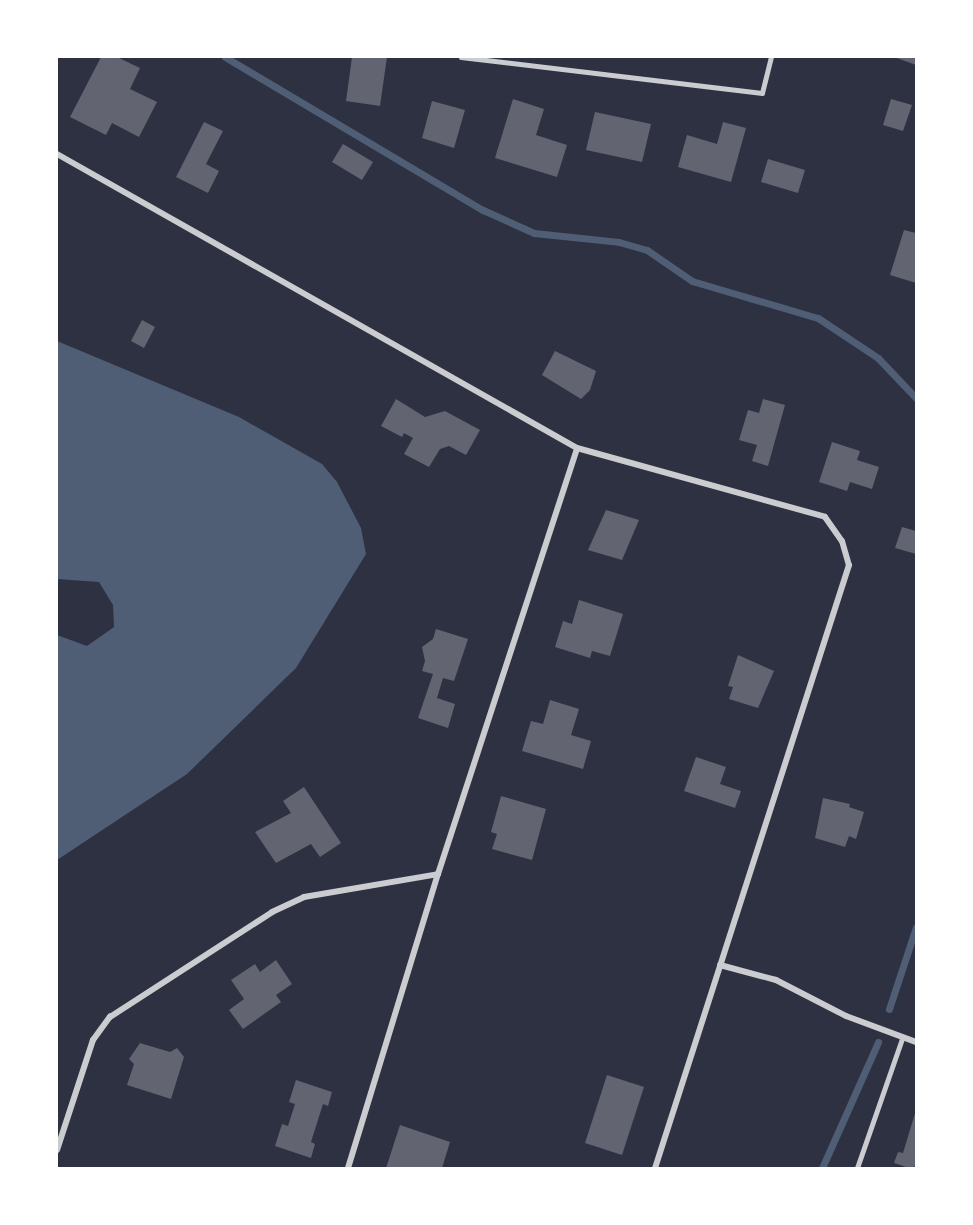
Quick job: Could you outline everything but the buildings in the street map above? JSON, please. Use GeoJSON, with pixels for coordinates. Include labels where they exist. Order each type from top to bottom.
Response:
{"type":"FeatureCollection","features":[{"type":"Feature","properties":{"kind":"street"},"geometry":{"type":"LineString","coordinates":[[57,154],[577,448],[825,518],[842,541],[849,565],[655,1168]]}},
{"type":"Feature","properties":{"kind":"street"},"geometry":{"type":"LineString","coordinates":[[348,1168],[438,874],[577,448]]}},
{"type":"Feature","properties":{"kind":"street"},"geometry":{"type":"LineString","coordinates":[[57,1150],[93,1040],[110,1017],[272,912],[293,902],[438,874]]}},
{"type":"Feature","properties":{"kind":"street"},"geometry":{"type":"LineString","coordinates":[[720,965],[776,980],[846,1016],[902,1039],[916,1042]]}},
{"type":"Feature","properties":{"kind":"lane"},"geometry":{"type":"LineString","coordinates":[[461,57],[762,93],[771,57]]}},
{"type":"Feature","properties":{"kind":"lane"},"geometry":{"type":"LineString","coordinates":[[857,1168],[902,1039]]}},
{"type":"Feature","properties":{"kind":"water"},"geometry":{"type":"Polygon","coordinates":[[[57,341],[239,417],[322,464],[337,482],[361,528],[366,554],[296,668],[187,774],[57,860],[57,635],[87,646],[114,627],[113,605],[99,582],[57,579],[57,341]]]}},
{"type":"Feature","properties":{"kind":"waterway"},"geometry":{"type":"LineString","coordinates":[[225,57],[483,210],[534,233],[619,242],[647,250],[692,281],[818,318],[878,358],[916,398]]}},
{"type":"Feature","properties":{"kind":"waterway"},"geometry":{"type":"LineString","coordinates":[[889,1009],[916,927]]}},
{"type":"Feature","properties":{"kind":"waterway"},"geometry":{"type":"LineString","coordinates":[[822,1168],[878,1042]]}}]}
